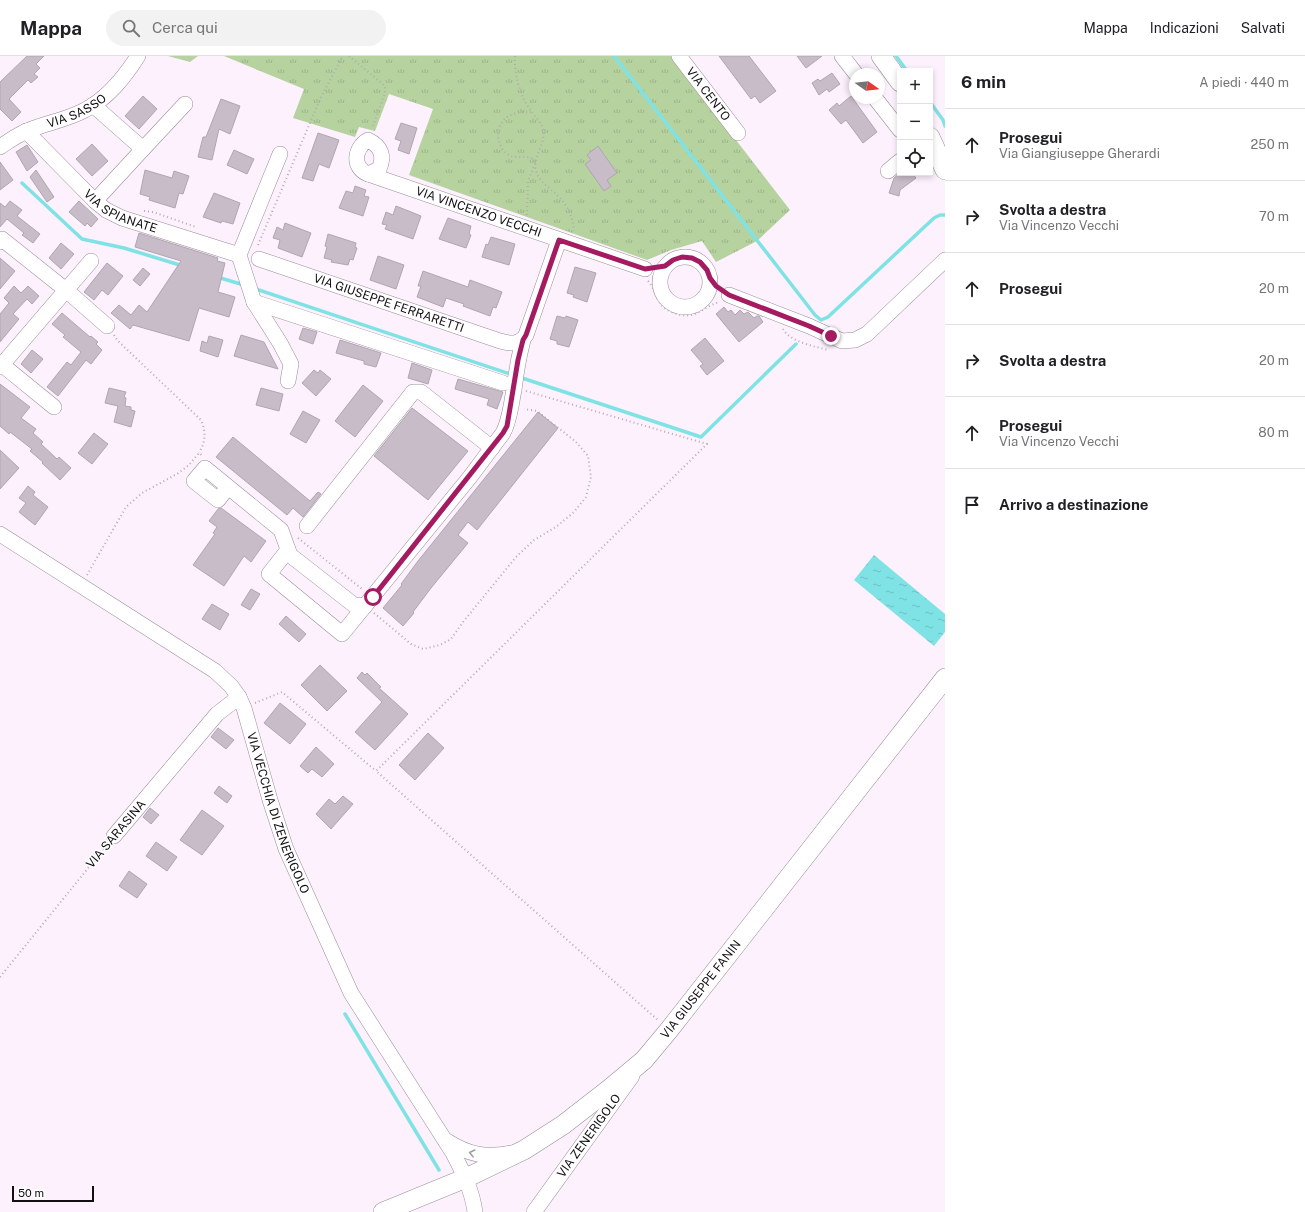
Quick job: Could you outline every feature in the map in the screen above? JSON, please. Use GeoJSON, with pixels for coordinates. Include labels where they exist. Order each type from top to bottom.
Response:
{"type":"FeatureCollection","features":[{"type":"Feature","properties":{"kind":"main road"},"geometry":{"type":"LineString","coordinates":[[880,56],[897,78]]}},
{"type":"Feature","properties":{"kind":"main road"},"geometry":{"type":"LineString","coordinates":[[931,140],[945,170]]}},
{"type":"Feature","properties":{"kind":"main road","name":"VIA GIUSEPPE FANIN"},"geometry":{"type":"LineString","coordinates":[[383,1212],[466,1178],[524,1150],[562,1125],[644,1060],[945,678]]}},
{"type":"Feature","properties":{"kind":"street","name":"VIA SASSO"},"geometry":{"type":"LineString","coordinates":[[0,146],[26,131],[83,111],[93,105],[117,86],[138,56]]}},
{"type":"Feature","properties":{"kind":"street","name":"VIA CENTO"},"geometry":{"type":"LineString","coordinates":[[679,56],[738,133]]}},
{"type":"Feature","properties":{"kind":"street"},"geometry":{"type":"LineString","coordinates":[[842,56],[851,68]]}},
{"type":"Feature","properties":{"kind":"street"},"geometry":{"type":"LineString","coordinates":[[95,201],[185,104]]}},
{"type":"Feature","properties":{"kind":"street"},"geometry":{"type":"LineString","coordinates":[[880,104],[897,126]]}},
{"type":"Feature","properties":{"kind":"street"},"geometry":{"type":"LineString","coordinates":[[93,105],[143,149]]}},
{"type":"Feature","properties":{"kind":"street","name":"VIA SPIANATE"},"geometry":{"type":"LineString","coordinates":[[26,131],[95,201],[106,210],[122,218],[241,250]]}},
{"type":"Feature","properties":{"kind":"street"},"geometry":{"type":"LineString","coordinates":[[368,140],[375,143],[382,157],[379,170],[368,174],[362,172],[358,167],[358,151],[361,144],[368,140]]}},
{"type":"Feature","properties":{"kind":"street"},"geometry":{"type":"LineString","coordinates":[[280,154],[241,250],[246,275],[253,298],[291,364],[288,381]]}},
{"type":"Feature","properties":{"kind":"street","name":"VIA VINCENZO VECCHI"},"geometry":{"type":"LineString","coordinates":[[382,157],[391,175],[402,186]]}},
{"type":"Feature","properties":{"kind":"street"},"geometry":{"type":"LineString","coordinates":[[888,171],[897,164]]}},
{"type":"Feature","properties":{"kind":"street","name":"VIA VINCENZO VECCHI"},"geometry":{"type":"LineString","coordinates":[[368,174],[526,228],[566,239],[645,269],[656,278],[660,285]]}},
{"type":"Feature","properties":{"kind":"street"},"geometry":{"type":"LineString","coordinates":[[288,550],[269,574],[342,634],[492,448],[507,426],[510,409],[509,385],[518,360],[521,341],[526,335],[566,239]]}},
{"type":"Feature","properties":{"kind":"street"},"geometry":{"type":"LineString","coordinates":[[0,242],[2,240],[66,290],[107,326]]}},
{"type":"Feature","properties":{"kind":"street"},"geometry":{"type":"LineString","coordinates":[[710,278],[709,289],[705,297],[694,305],[686,307],[675,305],[667,300],[662,294],[660,285],[661,275],[665,266],[677,258],[692,258],[700,262],[707,270],[710,278],[716,286],[729,295],[809,326],[842,341],[854,340],[867,334],[945,260]]}},
{"type":"Feature","properties":{"kind":"street","name":"VIA GIUSEPPE FERRARETTI"},"geometry":{"type":"LineString","coordinates":[[259,259],[500,341],[512,344],[521,341]]}},
{"type":"Feature","properties":{"kind":"street"},"geometry":{"type":"LineString","coordinates":[[54,407],[1,365],[91,261]]}},
{"type":"Feature","properties":{"kind":"street","name":"VIA VINCENZO VECCHI"},"geometry":{"type":"LineString","coordinates":[[645,269],[665,266]]}},
{"type":"Feature","properties":{"kind":"street"},"geometry":{"type":"LineString","coordinates":[[705,297],[729,295]]}},
{"type":"Feature","properties":{"kind":"street"},"geometry":{"type":"LineString","coordinates":[[253,298],[509,385]]}},
{"type":"Feature","properties":{"kind":"street"},"geometry":{"type":"LineString","coordinates":[[301,530],[413,392],[421,392],[492,448]]}},
{"type":"Feature","properties":{"kind":"street"},"geometry":{"type":"LineString","coordinates":[[228,487],[281,530],[290,555],[354,605],[369,601]]}},
{"type":"Feature","properties":{"kind":"street","name":"VIA VECCHIA DI ZENERIGOLO"},"geometry":{"type":"LineString","coordinates":[[0,534],[215,671],[231,686],[241,702],[249,722],[270,800],[286,849],[351,993],[445,1140],[466,1178],[475,1212]]}},
{"type":"Feature","properties":{"kind":"street","name":"VIA SARASINA"},"geometry":{"type":"LineString","coordinates":[[114,836],[217,714],[241,702]]}},
{"type":"Feature","properties":{"kind":"street","name":"VIA ZENERIGOLO"},"geometry":{"type":"LineString","coordinates":[[534,1212],[644,1060]]}},
{"type":"Feature","properties":{"kind":"street"},"geometry":{"type":"LineString","coordinates":[[445,1140],[460,1150],[485,1156],[502,1155],[524,1150]]}},
{"type":"Feature","properties":{"kind":"path"},"geometry":{"type":"LineString","coordinates":[[241,250],[256,250],[321,98],[343,56]]}},
{"type":"Feature","properties":{"kind":"path"},"geometry":{"type":"LineString","coordinates":[[349,56],[384,86],[385,93],[368,140]]}},
{"type":"Feature","properties":{"kind":"path"},"geometry":{"type":"LineString","coordinates":[[515,56],[515,70],[519,84],[531,112],[536,117],[543,129],[543,139],[528,181],[526,228]]}},
{"type":"Feature","properties":{"kind":"path"},"geometry":{"type":"LineString","coordinates":[[531,112],[508,116],[501,123],[498,134],[499,142],[503,150],[509,155],[516,158],[533,158],[536,162],[536,171],[543,183],[558,195],[573,218],[574,230],[566,239]]}},
{"type":"Feature","properties":{"kind":"path"},"geometry":{"type":"LineString","coordinates":[[81,585],[126,507],[142,493],[177,474],[189,465],[203,446],[205,436],[204,427],[201,420],[118,341],[107,326]]}},
{"type":"Feature","properties":{"kind":"path"},"geometry":{"type":"LineString","coordinates":[[376,771],[707,444],[509,385]]}},
{"type":"Feature","properties":{"kind":"path"},"geometry":{"type":"LineString","coordinates":[[301,530],[301,541],[369,601],[411,644],[423,649],[440,645],[451,639],[516,557],[534,540],[556,527],[574,512],[586,497],[592,477],[588,456],[576,442],[537,411],[527,409],[510,409]]}},
{"type":"Feature","properties":{"kind":"path"},"geometry":{"type":"LineString","coordinates":[[199,453],[205,458]]}},
{"type":"Feature","properties":{"kind":"path"},"geometry":{"type":"LineString","coordinates":[[241,702],[282,692],[376,771],[669,1030]]}},
{"type":"Feature","properties":{"kind":"path","name":"VIA SARASINA"},"geometry":{"type":"LineString","coordinates":[[0,977],[114,836]]}},
{"type":"Feature","properties":{"kind":"green space"},"geometry":{"type":"Polygon","coordinates":[[[168,56],[198,56],[190,62],[168,56]]]}},
{"type":"Feature","properties":{"kind":"green space"},"geometry":{"type":"Polygon","coordinates":[[[224,56],[671,56],[790,210],[757,241],[716,262],[702,241],[671,250],[647,260],[409,175],[433,109],[389,94],[375,131],[359,127],[355,137],[293,118],[304,89],[224,56]]]}},
{"type":"Feature","properties":{"kind":"water"},"geometry":{"type":"Polygon","coordinates":[[[874,555],[945,614],[945,632],[934,646],[854,580],[874,555]]]}},
{"type":"Feature","properties":{"kind":"building"},"geometry":{"type":"Polygon","coordinates":[[[27,56],[44,56],[36,64],[40,68],[34,74],[38,77],[31,83],[28,80],[9,99],[21,112],[12,121],[0,109],[0,82],[27,56]]]}},
{"type":"Feature","properties":{"kind":"building"},"geometry":{"type":"Polygon","coordinates":[[[719,56],[749,56],[776,91],[760,103],[755,96],[751,99],[719,56]]]}},
{"type":"Feature","properties":{"kind":"building"},"geometry":{"type":"Polygon","coordinates":[[[797,56],[822,56],[806,68],[797,56]]]}},
{"type":"Feature","properties":{"kind":"building"},"geometry":{"type":"Polygon","coordinates":[[[832,73],[840,84],[829,92],[827,89],[819,95],[812,83],[818,79],[820,81],[832,73]]]}},
{"type":"Feature","properties":{"kind":"building"},"geometry":{"type":"Polygon","coordinates":[[[143,96],[157,109],[139,129],[125,116],[143,96]]]}},
{"type":"Feature","properties":{"kind":"building"},"geometry":{"type":"Polygon","coordinates":[[[849,98],[849,104],[857,104],[877,132],[863,143],[846,120],[841,124],[829,110],[837,103],[839,106],[849,98]]]}},
{"type":"Feature","properties":{"kind":"building"},"geometry":{"type":"Polygon","coordinates":[[[221,99],[240,106],[230,134],[219,129],[212,160],[198,157],[203,137],[206,137],[221,99]]]}},
{"type":"Feature","properties":{"kind":"building"},"geometry":{"type":"Polygon","coordinates":[[[401,123],[417,128],[409,154],[398,150],[401,141],[395,139],[401,123]]]}},
{"type":"Feature","properties":{"kind":"building"},"geometry":{"type":"Polygon","coordinates":[[[318,133],[339,140],[329,168],[319,164],[313,181],[302,178],[318,133]]]}},
{"type":"Feature","properties":{"kind":"building"},"geometry":{"type":"Polygon","coordinates":[[[92,144],[108,161],[92,176],[76,159],[92,144]]]}},
{"type":"Feature","properties":{"kind":"building"},"geometry":{"type":"Polygon","coordinates":[[[27,145],[38,162],[27,171],[16,152],[27,145]]]}},
{"type":"Feature","properties":{"kind":"building"},"geometry":{"type":"Polygon","coordinates":[[[598,146],[617,173],[607,180],[611,186],[604,191],[585,164],[591,160],[587,155],[598,146]]]}},
{"type":"Feature","properties":{"kind":"building"},"geometry":{"type":"Polygon","coordinates":[[[234,150],[254,159],[247,174],[227,165],[234,150]]]}},
{"type":"Feature","properties":{"kind":"building"},"geometry":{"type":"Polygon","coordinates":[[[0,162],[13,180],[0,190],[0,162]]]}},
{"type":"Feature","properties":{"kind":"building"},"geometry":{"type":"Polygon","coordinates":[[[36,170],[54,197],[47,202],[30,177],[36,170]]]}},
{"type":"Feature","properties":{"kind":"building"},"geometry":{"type":"Polygon","coordinates":[[[145,170],[172,178],[174,171],[189,176],[183,194],[179,193],[175,208],[149,200],[150,197],[140,194],[145,170]]]}},
{"type":"Feature","properties":{"kind":"building"},"geometry":{"type":"Polygon","coordinates":[[[897,176],[914,176],[916,178],[900,190],[899,196],[889,193],[894,178],[897,176]]]}},
{"type":"Feature","properties":{"kind":"building"},"geometry":{"type":"Polygon","coordinates":[[[355,186],[366,190],[364,196],[369,197],[363,216],[339,208],[346,191],[353,193],[355,186]]]}},
{"type":"Feature","properties":{"kind":"building"},"geometry":{"type":"Polygon","coordinates":[[[214,193],[240,203],[233,224],[222,221],[221,223],[203,217],[214,193]]]}},
{"type":"Feature","properties":{"kind":"building"},"geometry":{"type":"Polygon","coordinates":[[[10,201],[22,210],[17,216],[40,234],[33,243],[22,235],[24,233],[7,219],[0,227],[0,203],[5,207],[10,201]]]}},
{"type":"Feature","properties":{"kind":"building"},"geometry":{"type":"Polygon","coordinates":[[[79,201],[98,219],[91,227],[87,223],[85,226],[69,212],[79,201]]]}},
{"type":"Feature","properties":{"kind":"building"},"geometry":{"type":"Polygon","coordinates":[[[396,206],[421,216],[413,239],[385,229],[387,225],[382,224],[386,212],[393,215],[396,206]]]}},
{"type":"Feature","properties":{"kind":"building"},"geometry":{"type":"Polygon","coordinates":[[[448,218],[471,226],[469,234],[471,235],[466,248],[439,239],[448,218]]]}},
{"type":"Feature","properties":{"kind":"building"},"geometry":{"type":"Polygon","coordinates":[[[285,223],[311,233],[302,257],[278,248],[280,240],[273,238],[277,227],[283,230],[285,223]]]}},
{"type":"Feature","properties":{"kind":"building"},"geometry":{"type":"Polygon","coordinates":[[[139,233],[218,258],[217,261],[225,263],[218,292],[235,297],[229,317],[199,308],[189,341],[133,325],[130,329],[111,313],[119,305],[131,315],[139,305],[147,312],[181,261],[135,247],[139,233]]]}},
{"type":"Feature","properties":{"kind":"building"},"geometry":{"type":"Polygon","coordinates":[[[328,234],[356,243],[355,247],[357,248],[353,260],[350,259],[348,265],[331,262],[332,260],[324,258],[328,234]]]}},
{"type":"Feature","properties":{"kind":"building"},"geometry":{"type":"Polygon","coordinates":[[[491,237],[515,244],[509,265],[482,257],[486,244],[488,245],[491,237]]]}},
{"type":"Feature","properties":{"kind":"building"},"geometry":{"type":"Polygon","coordinates":[[[61,243],[74,254],[61,269],[49,258],[61,243]]]}},
{"type":"Feature","properties":{"kind":"building"},"geometry":{"type":"Polygon","coordinates":[[[378,256],[404,265],[396,289],[370,280],[378,256]]]}},
{"type":"Feature","properties":{"kind":"building"},"geometry":{"type":"Polygon","coordinates":[[[0,258],[15,271],[0,289],[0,258]]]}},
{"type":"Feature","properties":{"kind":"building"},"geometry":{"type":"Polygon","coordinates":[[[107,263],[123,276],[108,295],[102,290],[94,300],[84,292],[107,263]]]}},
{"type":"Feature","properties":{"kind":"building"},"geometry":{"type":"Polygon","coordinates":[[[575,267],[596,273],[587,302],[567,293],[575,267]]]}},
{"type":"Feature","properties":{"kind":"building"},"geometry":{"type":"Polygon","coordinates":[[[143,268],[150,274],[140,286],[133,280],[143,268]]]}},
{"type":"Feature","properties":{"kind":"building"},"geometry":{"type":"Polygon","coordinates":[[[423,271],[468,287],[470,280],[502,292],[496,308],[493,307],[490,316],[463,306],[464,304],[446,298],[443,307],[417,297],[421,286],[418,286],[423,271]]]}},
{"type":"Feature","properties":{"kind":"building"},"geometry":{"type":"Polygon","coordinates":[[[14,286],[21,293],[28,286],[39,296],[32,304],[27,299],[13,314],[19,319],[0,342],[0,314],[9,303],[4,298],[14,286]]]}},
{"type":"Feature","properties":{"kind":"building"},"geometry":{"type":"Polygon","coordinates":[[[724,307],[728,312],[731,310],[735,315],[740,310],[744,314],[748,312],[754,318],[759,316],[763,322],[739,342],[716,314],[724,307]]]}},
{"type":"Feature","properties":{"kind":"building"},"geometry":{"type":"Polygon","coordinates":[[[62,313],[98,342],[96,344],[102,350],[91,364],[86,360],[58,396],[47,387],[67,362],[71,365],[81,352],[63,337],[65,335],[52,324],[62,313]]]}},
{"type":"Feature","properties":{"kind":"building"},"geometry":{"type":"Polygon","coordinates":[[[557,316],[565,318],[566,316],[578,320],[569,347],[557,344],[557,341],[550,339],[557,316]]]}},
{"type":"Feature","properties":{"kind":"building"},"geometry":{"type":"Polygon","coordinates":[[[303,328],[317,332],[313,344],[299,339],[303,328]]]}},
{"type":"Feature","properties":{"kind":"building"},"geometry":{"type":"Polygon","coordinates":[[[241,335],[264,342],[278,369],[234,356],[241,335]]]}},
{"type":"Feature","properties":{"kind":"building"},"geometry":{"type":"Polygon","coordinates":[[[209,336],[223,340],[218,357],[200,351],[202,341],[207,343],[209,336]]]}},
{"type":"Feature","properties":{"kind":"building"},"geometry":{"type":"Polygon","coordinates":[[[705,338],[724,361],[707,375],[700,366],[703,364],[691,350],[705,338]]]}},
{"type":"Feature","properties":{"kind":"building"},"geometry":{"type":"Polygon","coordinates":[[[340,340],[381,353],[376,367],[364,364],[364,361],[336,353],[340,340]]]}},
{"type":"Feature","properties":{"kind":"building"},"geometry":{"type":"Polygon","coordinates":[[[32,350],[43,359],[31,373],[21,364],[32,350]]]}},
{"type":"Feature","properties":{"kind":"building"},"geometry":{"type":"Polygon","coordinates":[[[412,363],[432,370],[428,384],[408,378],[412,363]]]}},
{"type":"Feature","properties":{"kind":"building"},"geometry":{"type":"Polygon","coordinates":[[[314,370],[318,373],[320,370],[331,379],[316,396],[302,383],[314,370]]]}},
{"type":"Feature","properties":{"kind":"building"},"geometry":{"type":"Polygon","coordinates":[[[458,379],[503,392],[497,409],[487,405],[489,399],[455,389],[458,379]]]}},
{"type":"Feature","properties":{"kind":"building"},"geometry":{"type":"Polygon","coordinates":[[[0,384],[30,407],[21,418],[36,429],[33,433],[43,442],[41,444],[57,459],[59,457],[71,468],[60,480],[30,451],[32,449],[10,432],[9,434],[0,426],[0,384]]]}},
{"type":"Feature","properties":{"kind":"building"},"geometry":{"type":"Polygon","coordinates":[[[363,385],[383,401],[355,437],[335,421],[363,385]]]}},
{"type":"Feature","properties":{"kind":"building"},"geometry":{"type":"Polygon","coordinates":[[[109,388],[126,392],[124,397],[126,398],[125,406],[131,407],[131,410],[135,411],[131,427],[114,422],[118,406],[105,403],[109,388]]]}},
{"type":"Feature","properties":{"kind":"building"},"geometry":{"type":"Polygon","coordinates":[[[261,388],[283,394],[279,411],[256,405],[261,388]]]}},
{"type":"Feature","properties":{"kind":"building"},"geometry":{"type":"Polygon","coordinates":[[[412,408],[468,451],[428,500],[374,456],[412,408]]]}},
{"type":"Feature","properties":{"kind":"building"},"geometry":{"type":"Polygon","coordinates":[[[303,411],[320,420],[306,443],[290,434],[303,411]]]}},
{"type":"Feature","properties":{"kind":"building"},"geometry":{"type":"Polygon","coordinates":[[[538,412],[558,428],[477,530],[468,522],[458,535],[468,543],[431,588],[403,626],[383,608],[402,585],[401,584],[418,561],[538,412]]]}},
{"type":"Feature","properties":{"kind":"building"},"geometry":{"type":"Polygon","coordinates":[[[94,433],[108,444],[92,464],[78,453],[94,433]]]}},
{"type":"Feature","properties":{"kind":"building"},"geometry":{"type":"Polygon","coordinates":[[[233,437],[310,501],[318,492],[321,494],[303,517],[293,508],[287,515],[216,457],[233,437]]]}},
{"type":"Feature","properties":{"kind":"building"},"geometry":{"type":"Polygon","coordinates":[[[0,450],[19,468],[0,489],[0,450]]]}},
{"type":"Feature","properties":{"kind":"building"},"geometry":{"type":"Polygon","coordinates":[[[28,486],[35,492],[33,495],[48,507],[35,525],[19,512],[26,503],[19,498],[28,486]]]}},
{"type":"Feature","properties":{"kind":"building"},"geometry":{"type":"Polygon","coordinates":[[[221,508],[266,541],[251,562],[244,556],[224,586],[193,565],[215,534],[213,533],[217,527],[209,521],[218,509],[221,508]]]}},
{"type":"Feature","properties":{"kind":"building"},"geometry":{"type":"Polygon","coordinates":[[[251,589],[260,594],[250,610],[241,605],[251,589]]]}},
{"type":"Feature","properties":{"kind":"building"},"geometry":{"type":"Polygon","coordinates":[[[212,604],[229,614],[220,630],[202,619],[212,604]]]}},
{"type":"Feature","properties":{"kind":"building"},"geometry":{"type":"Polygon","coordinates":[[[286,616],[306,634],[299,642],[279,624],[286,616]]]}},
{"type":"Feature","properties":{"kind":"building"},"geometry":{"type":"Polygon","coordinates":[[[320,665],[347,691],[327,711],[301,685],[320,665]]]}},
{"type":"Feature","properties":{"kind":"building"},"geometry":{"type":"Polygon","coordinates":[[[362,672],[365,675],[367,673],[381,687],[379,688],[408,714],[375,750],[355,732],[382,702],[357,678],[362,672]]]}},
{"type":"Feature","properties":{"kind":"building"},"geometry":{"type":"Polygon","coordinates":[[[280,703],[306,724],[290,744],[264,723],[280,703]]]}},
{"type":"Feature","properties":{"kind":"building"},"geometry":{"type":"Polygon","coordinates":[[[218,728],[234,740],[226,749],[211,737],[218,728]]]}},
{"type":"Feature","properties":{"kind":"building"},"geometry":{"type":"Polygon","coordinates":[[[428,733],[444,748],[415,780],[399,765],[428,733]]]}},
{"type":"Feature","properties":{"kind":"building"},"geometry":{"type":"Polygon","coordinates":[[[316,747],[334,764],[322,777],[312,769],[308,773],[300,766],[316,747]]]}},
{"type":"Feature","properties":{"kind":"building"},"geometry":{"type":"Polygon","coordinates":[[[219,786],[232,796],[227,803],[214,793],[219,786]]]}},
{"type":"Feature","properties":{"kind":"building"},"geometry":{"type":"Polygon","coordinates":[[[343,796],[353,804],[331,829],[316,814],[329,799],[335,804],[343,796]]]}},
{"type":"Feature","properties":{"kind":"building"},"geometry":{"type":"Polygon","coordinates":[[[150,808],[159,815],[151,824],[143,817],[150,808]]]}},
{"type":"Feature","properties":{"kind":"building"},"geometry":{"type":"Polygon","coordinates":[[[202,810],[224,826],[202,855],[180,840],[202,810]]]}},
{"type":"Feature","properties":{"kind":"building"},"geometry":{"type":"Polygon","coordinates":[[[156,842],[177,857],[167,871],[146,856],[156,842]]]}},
{"type":"Feature","properties":{"kind":"building"},"geometry":{"type":"Polygon","coordinates":[[[129,871],[147,884],[137,898],[119,886],[129,871]]]}},
{"type":"Feature","properties":{"kind":"waterway"},"geometry":{"type":"LineString","coordinates":[[614,56],[815,315],[821,320],[828,317],[934,218],[940,215],[945,215]]}},
{"type":"Feature","properties":{"kind":"waterway"},"geometry":{"type":"LineString","coordinates":[[896,56],[905,68]]}},
{"type":"Feature","properties":{"kind":"waterway"},"geometry":{"type":"LineString","coordinates":[[931,104],[943,120],[945,126]]}},
{"type":"Feature","properties":{"kind":"waterway"},"geometry":{"type":"LineString","coordinates":[[22,183],[82,239],[124,248],[183,266]]}},
{"type":"Feature","properties":{"kind":"waterway"},"geometry":{"type":"LineString","coordinates":[[217,277],[244,285]]}},
{"type":"Feature","properties":{"kind":"waterway"},"geometry":{"type":"LineString","coordinates":[[253,288],[513,375]]}},
{"type":"Feature","properties":{"kind":"waterway"},"geometry":{"type":"LineString","coordinates":[[519,377],[701,437],[796,344]]}},
{"type":"Feature","properties":{"kind":"waterway"},"geometry":{"type":"LineString","coordinates":[[345,1014],[439,1170]]}},
{"type":"Feature","properties":{"kind":"route"},"geometry":{"type":"LineString","coordinates":[[373,597],[470,477],[507,426],[518,360],[523,340],[559,240],[645,269],[665,266],[673,260],[682,257],[692,258],[700,262],[707,270],[710,278],[716,286],[729,295],[831,336]]}}]}
